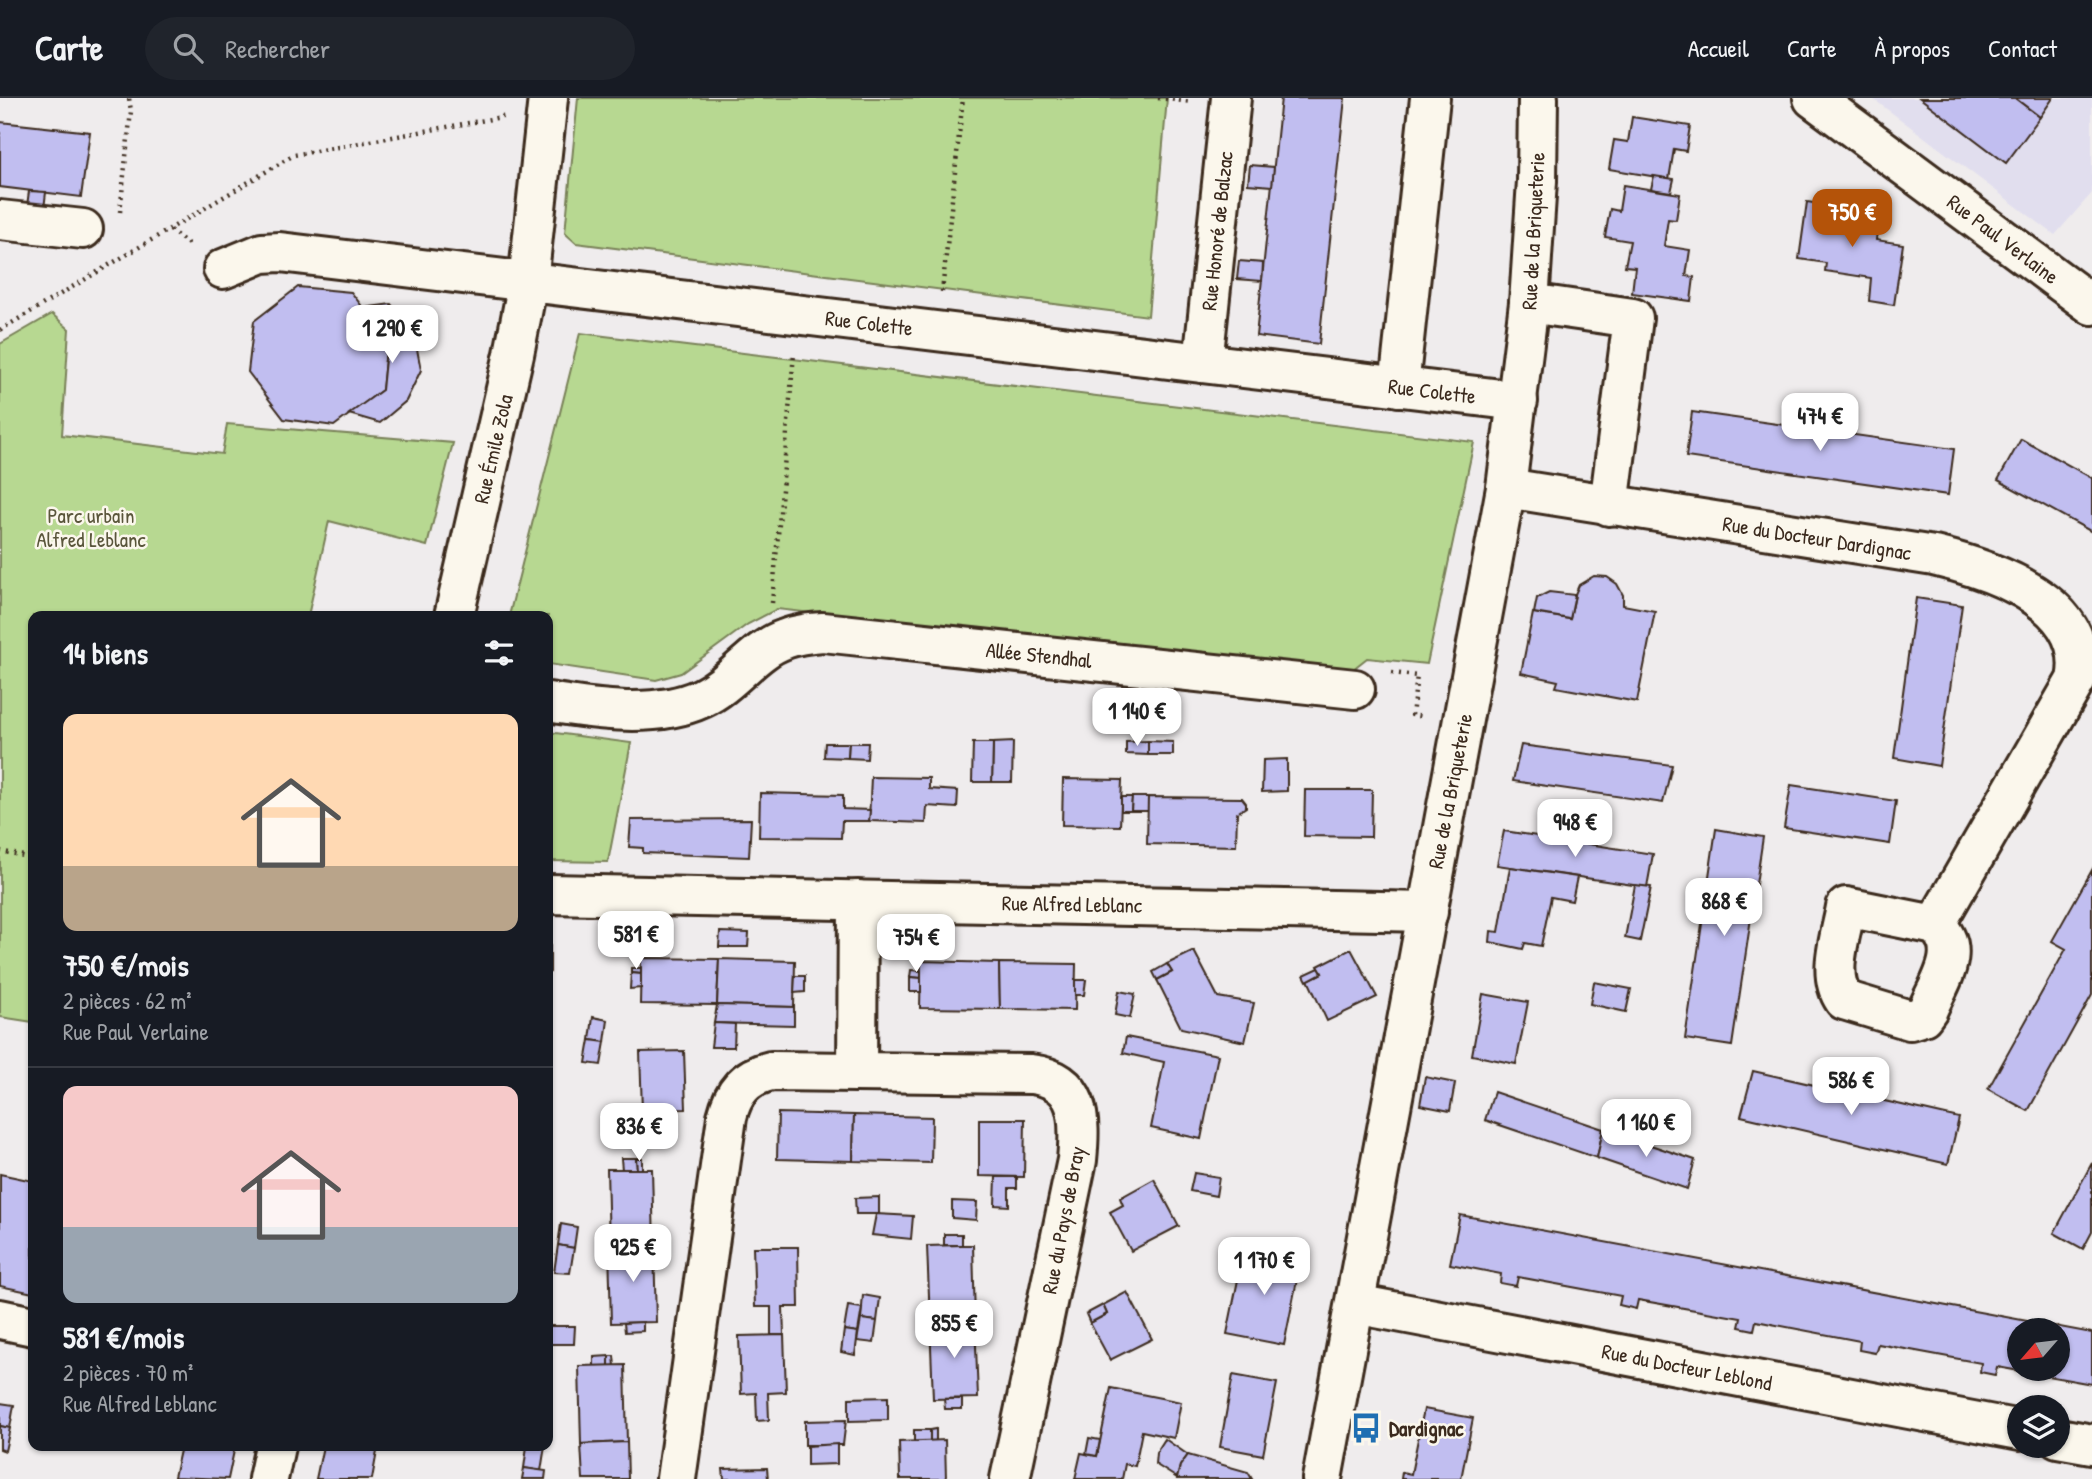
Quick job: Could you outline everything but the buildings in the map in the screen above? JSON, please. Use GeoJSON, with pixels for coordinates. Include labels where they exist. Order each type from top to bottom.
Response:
{"type":"FeatureCollection","features":[{"type":"Feature","properties":{"kind":"street","name":"Rue Émile Zola"},"geometry":{"type":"LineString","coordinates":[[455,611],[528,282],[548,98]]}},
{"type":"Feature","properties":{"kind":"street","name":"Rue Honoré de Balzac"},"geometry":{"type":"LineString","coordinates":[[1203,363],[1231,98]]}},
{"type":"Feature","properties":{"kind":"street"},"geometry":{"type":"LineString","coordinates":[[1399,387],[1430,98]]}},
{"type":"Feature","properties":{"kind":"street","name":"Rue de la Briqueterie"},"geometry":{"type":"LineString","coordinates":[[1322,1479],[1506,488],[1529,303],[1537,181],[1538,98]]}},
{"type":"Feature","properties":{"kind":"street","name":"Rue Paul Verlaine"},"geometry":{"type":"LineString","coordinates":[[1813,98],[2092,305]]}},
{"type":"Feature","properties":{"kind":"street"},"geometry":{"type":"LineString","coordinates":[[0,220],[83,229]]}},
{"type":"Feature","properties":{"kind":"street","name":"Rue Colette"},"geometry":{"type":"LineString","coordinates":[[223,269],[262,253],[280,252],[1518,401]]}},
{"type":"Feature","properties":{"kind":"street"},"geometry":{"type":"LineString","coordinates":[[1529,303],[1633,318],[1609,506]]}},
{"type":"Feature","properties":{"kind":"street","name":"Rue du Docteur Dardignac"},"geometry":{"type":"LineString","coordinates":[[1506,488],[1934,556],[1959,562],[2017,586],[2059,610],[2075,636],[2086,664],[1935,925]]}},
{"type":"Feature","properties":{"kind":"street","name":"Allée Stendhal"},"geometry":{"type":"LineString","coordinates":[[553,703],[636,710],[682,705],[717,689],[768,648],[784,639],[822,632],[1355,689]]}},
{"type":"Feature","properties":{"kind":"street","name":"Rue Alfred Leblanc"},"geometry":{"type":"LineString","coordinates":[[553,894],[1428,912]]}},
{"type":"Feature","properties":{"kind":"street"},"geometry":{"type":"LineString","coordinates":[[857,1072],[858,900]]}},
{"type":"Feature","properties":{"kind":"street","name":"Rue du Pays de Bray"},"geometry":{"type":"LineString","coordinates":[[676,1479],[730,1103],[746,1081],[771,1071],[1046,1076],[1063,1086],[1076,1105],[1077,1160],[1010,1479]]}},
{"type":"Feature","properties":{"kind":"street","name":"Rue du Docteur Leblond"},"geometry":{"type":"LineString","coordinates":[[1355,1304],[2007,1428]]}},
{"type":"Feature","properties":{"kind":"street"},"geometry":{"type":"LineString","coordinates":[[0,1319],[28,1325]]}},
{"type":"Feature","properties":{"kind":"street"},"geometry":{"type":"LineString","coordinates":[[2070,1440],[2092,1444]]}},
{"type":"Feature","properties":{"kind":"street"},"geometry":{"type":"LineString","coordinates":[[268,1479],[274,1451]]}},
{"type":"Feature","properties":{"kind":"path"},"geometry":{"type":"LineString","coordinates":[[120,213],[131,111],[130,98]]}},
{"type":"Feature","properties":{"kind":"path"},"geometry":{"type":"LineString","coordinates":[[937,331],[963,98]]}},
{"type":"Feature","properties":{"kind":"path"},"geometry":{"type":"LineString","coordinates":[[0,330],[294,155],[511,115]]}},
{"type":"Feature","properties":{"kind":"path"},"geometry":{"type":"LineString","coordinates":[[114,263],[116,251]]}},
{"type":"Feature","properties":{"kind":"path"},"geometry":{"type":"LineString","coordinates":[[768,648],[798,314]]}},
{"type":"Feature","properties":{"kind":"path"},"geometry":{"type":"LineString","coordinates":[[1391,673],[1417,676],[1412,715],[1425,717]]}},
{"type":"Feature","properties":{"kind":"path"},"geometry":{"type":"LineString","coordinates":[[0,851],[28,857]]}},
{"type":"Feature","properties":{"kind":"shaded area"},"geometry":{"type":"Polygon","coordinates":[[[1872,98],[2092,98],[2092,193],[2055,235],[1872,98]]]}},
{"type":"Feature","properties":{"kind":"green space"},"geometry":{"type":"Polygon","coordinates":[[[578,98],[1167,98],[1148,316],[576,243],[565,233],[578,98]]]}},
{"type":"Feature","properties":{"kind":"green space","name":"Parc urbain Alfred Leblanc"},"geometry":{"type":"Polygon","coordinates":[[[52,314],[69,329],[62,435],[222,454],[227,424],[453,443],[427,546],[329,521],[309,611],[28,611],[28,1021],[0,1017],[0,344],[52,314]]]}},
{"type":"Feature","properties":{"kind":"green space"},"geometry":{"type":"Polygon","coordinates":[[[580,333],[1474,442],[1427,664],[1367,658],[1348,673],[777,609],[748,624],[681,673],[656,680],[553,665],[553,611],[510,611],[580,333]]]}},
{"type":"Feature","properties":{"kind":"green space"},"geometry":{"type":"Polygon","coordinates":[[[553,733],[631,743],[608,862],[553,861],[553,733]]]}},
{"type":"Feature","properties":{"kind":"place","name":"Dardignac"},"geometry":{"type":"Point","coordinates":[1366,1428]}}]}
